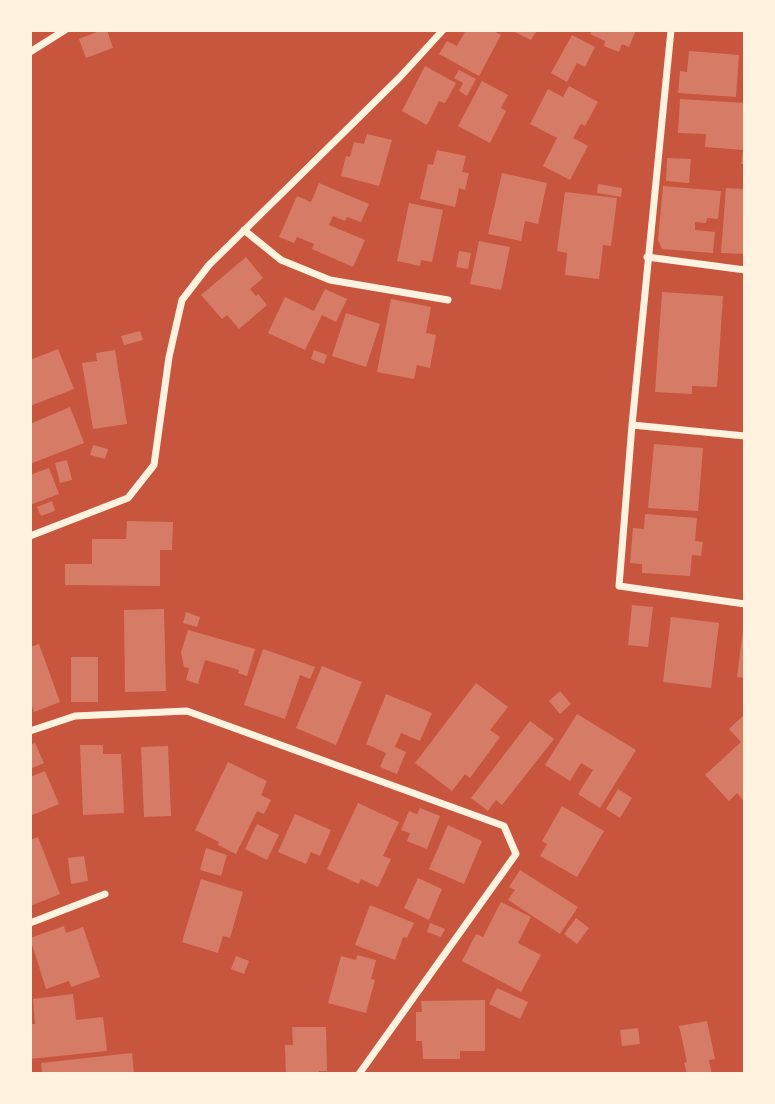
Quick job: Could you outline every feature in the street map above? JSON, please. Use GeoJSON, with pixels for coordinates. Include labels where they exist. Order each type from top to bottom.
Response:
{"type":"FeatureCollection","features":[{"type":"Feature","properties":{"kind":"street"},"geometry":{"type":"LineString","coordinates":[[30,52],[65,30]]}},
{"type":"Feature","properties":{"kind":"street"},"geometry":{"type":"LineString","coordinates":[[30,536],[128,498],[154,465],[169,357],[181,300],[208,265],[400,76],[443,30]]}},
{"type":"Feature","properties":{"kind":"street"},"geometry":{"type":"LineString","coordinates":[[671,30],[647,257],[619,586],[745,604]]}},
{"type":"Feature","properties":{"kind":"street"},"geometry":{"type":"LineString","coordinates":[[244,230],[281,260],[330,280],[448,300]]}},
{"type":"Feature","properties":{"kind":"street"},"geometry":{"type":"LineString","coordinates":[[647,257],[745,270]]}},
{"type":"Feature","properties":{"kind":"street"},"geometry":{"type":"LineString","coordinates":[[632,425],[745,436]]}},
{"type":"Feature","properties":{"kind":"street"},"geometry":{"type":"LineString","coordinates":[[30,731],[75,716],[187,711],[504,826],[516,854],[359,1074]]}},
{"type":"Feature","properties":{"kind":"street"},"geometry":{"type":"LineString","coordinates":[[30,923],[105,894]]}},
{"type":"Feature","properties":{"kind":"building"},"geometry":{"type":"Polygon","coordinates":[[[107,30],[113,48],[86,58],[79,39],[107,30]]]}},
{"type":"Feature","properties":{"kind":"building"},"geometry":{"type":"Polygon","coordinates":[[[466,30],[492,30],[501,35],[479,76],[439,54],[447,41],[457,46],[466,30]]]}},
{"type":"Feature","properties":{"kind":"building"},"geometry":{"type":"Polygon","coordinates":[[[511,30],[537,30],[531,40],[511,30]]]}},
{"type":"Feature","properties":{"kind":"building"},"geometry":{"type":"Polygon","coordinates":[[[592,30],[636,30],[629,47],[622,44],[619,52],[604,46],[605,41],[590,34],[592,30]]]}},
{"type":"Feature","properties":{"kind":"building"},"geometry":{"type":"Polygon","coordinates":[[[572,35],[595,47],[585,67],[577,63],[567,82],[551,73],[572,35]]]}},
{"type":"Feature","properties":{"kind":"building"},"geometry":{"type":"Polygon","coordinates":[[[689,51],[739,55],[736,97],[678,93],[680,71],[687,72],[689,51]]]}},
{"type":"Feature","properties":{"kind":"building"},"geometry":{"type":"Polygon","coordinates":[[[425,66],[456,83],[445,103],[439,101],[427,125],[402,111],[425,66]]]}},
{"type":"Feature","properties":{"kind":"building"},"geometry":{"type":"Polygon","coordinates":[[[459,70],[476,79],[467,96],[459,91],[463,83],[454,78],[459,70]]]}},
{"type":"Feature","properties":{"kind":"building"},"geometry":{"type":"Polygon","coordinates":[[[482,81],[508,95],[501,108],[506,111],[490,143],[458,126],[482,81]]]}},
{"type":"Feature","properties":{"kind":"building"},"geometry":{"type":"Polygon","coordinates":[[[569,86],[598,102],[585,126],[581,124],[573,138],[588,146],[570,180],[543,166],[557,138],[530,124],[548,89],[563,97],[569,86]]]}},
{"type":"Feature","properties":{"kind":"building"},"geometry":{"type":"Polygon","coordinates":[[[680,99],[745,103],[745,164],[741,164],[743,150],[705,147],[706,134],[678,133],[680,99]]]}},
{"type":"Feature","properties":{"kind":"building"},"geometry":{"type":"Polygon","coordinates":[[[367,134],[392,140],[379,186],[341,176],[346,156],[350,157],[354,142],[364,144],[367,134]]]}},
{"type":"Feature","properties":{"kind":"building"},"geometry":{"type":"Polygon","coordinates":[[[437,150],[466,156],[462,172],[469,173],[465,190],[459,188],[455,207],[420,199],[428,164],[433,165],[437,150]]]}},
{"type":"Feature","properties":{"kind":"building"},"geometry":{"type":"Polygon","coordinates":[[[667,158],[691,159],[689,183],[666,181],[667,158]]]}},
{"type":"Feature","properties":{"kind":"building"},"geometry":{"type":"Polygon","coordinates":[[[502,173],[547,183],[538,224],[525,221],[521,241],[488,234],[502,173]]]}},
{"type":"Feature","properties":{"kind":"building"},"geometry":{"type":"Polygon","coordinates":[[[319,183],[369,204],[361,222],[347,217],[345,221],[333,216],[329,225],[365,240],[353,267],[312,249],[314,244],[297,237],[294,243],[279,237],[297,196],[311,202],[319,183]]]}},
{"type":"Feature","properties":{"kind":"building"},"geometry":{"type":"Polygon","coordinates":[[[598,184],[622,188],[621,197],[597,193],[598,184]]]}},
{"type":"Feature","properties":{"kind":"building"},"geometry":{"type":"Polygon","coordinates":[[[663,186],[721,191],[718,219],[707,218],[706,223],[695,222],[695,230],[715,232],[713,253],[662,249],[658,240],[663,186]]]}},
{"type":"Feature","properties":{"kind":"building"},"geometry":{"type":"Polygon","coordinates":[[[726,188],[745,189],[745,254],[721,253],[726,188]]]}},
{"type":"Feature","properties":{"kind":"building"},"geometry":{"type":"Polygon","coordinates":[[[565,192],[617,198],[611,246],[603,245],[599,279],[565,275],[567,253],[557,251],[565,192]]]}},
{"type":"Feature","properties":{"kind":"building"},"geometry":{"type":"Polygon","coordinates":[[[409,203],[443,210],[432,262],[421,260],[420,266],[397,261],[409,203]]]}},
{"type":"Feature","properties":{"kind":"building"},"geometry":{"type":"Polygon","coordinates":[[[479,241],[510,247],[501,290],[470,284],[479,241]]]}},
{"type":"Feature","properties":{"kind":"building"},"geometry":{"type":"Polygon","coordinates":[[[459,251],[471,253],[468,269],[456,267],[459,251]]]}},
{"type":"Feature","properties":{"kind":"building"},"geometry":{"type":"Polygon","coordinates":[[[246,257],[263,278],[250,289],[267,305],[239,329],[227,315],[222,319],[201,295],[246,257]]]}},
{"type":"Feature","properties":{"kind":"building"},"geometry":{"type":"Polygon","coordinates":[[[325,289],[347,299],[336,322],[322,315],[305,350],[268,333],[285,297],[314,311],[325,289]]]}},
{"type":"Feature","properties":{"kind":"building"},"geometry":{"type":"Polygon","coordinates":[[[662,292],[723,296],[717,387],[692,386],[692,394],[655,392],[662,292]]]}},
{"type":"Feature","properties":{"kind":"building"},"geometry":{"type":"Polygon","coordinates":[[[391,299],[431,307],[426,333],[436,335],[430,368],[417,365],[414,379],[377,372],[391,299]]]}},
{"type":"Feature","properties":{"kind":"building"},"geometry":{"type":"Polygon","coordinates":[[[346,313],[380,324],[366,367],[332,356],[346,313]]]}},
{"type":"Feature","properties":{"kind":"building"},"geometry":{"type":"Polygon","coordinates":[[[140,331],[143,340],[124,345],[121,336],[140,331]]]}},
{"type":"Feature","properties":{"kind":"building"},"geometry":{"type":"Polygon","coordinates":[[[58,349],[74,389],[30,406],[30,360],[58,349]]]}},
{"type":"Feature","properties":{"kind":"building"},"geometry":{"type":"Polygon","coordinates":[[[115,350],[127,424],[93,429],[82,363],[97,361],[96,353],[115,350]]]}},
{"type":"Feature","properties":{"kind":"building"},"geometry":{"type":"Polygon","coordinates":[[[314,350],[327,355],[324,364],[311,359],[314,350]]]}},
{"type":"Feature","properties":{"kind":"building"},"geometry":{"type":"Polygon","coordinates":[[[70,407],[84,443],[30,464],[30,424],[70,407]]]}},
{"type":"Feature","properties":{"kind":"building"},"geometry":{"type":"Polygon","coordinates":[[[654,444],[703,448],[698,511],[648,508],[654,444]]]}},
{"type":"Feature","properties":{"kind":"building"},"geometry":{"type":"Polygon","coordinates":[[[93,445],[108,449],[105,459],[90,455],[93,445]]]}},
{"type":"Feature","properties":{"kind":"building"},"geometry":{"type":"Polygon","coordinates":[[[67,460],[72,480],[60,483],[55,463],[67,460]]]}},
{"type":"Feature","properties":{"kind":"building"},"geometry":{"type":"Polygon","coordinates":[[[49,468],[59,494],[30,505],[30,475],[49,468]]]}},
{"type":"Feature","properties":{"kind":"building"},"geometry":{"type":"Polygon","coordinates":[[[52,501],[55,511],[41,516],[37,507],[52,501]]]}},
{"type":"Feature","properties":{"kind":"building"},"geometry":{"type":"Polygon","coordinates":[[[645,514],[697,518],[695,541],[703,542],[701,556],[692,555],[690,576],[642,573],[642,564],[630,563],[633,528],[644,529],[645,514]]]}},
{"type":"Feature","properties":{"kind":"building"},"geometry":{"type":"Polygon","coordinates":[[[127,521],[173,522],[172,550],[160,550],[160,586],[65,585],[65,564],[92,564],[92,539],[126,539],[127,521]]]}},
{"type":"Feature","properties":{"kind":"building"},"geometry":{"type":"Polygon","coordinates":[[[632,605],[653,607],[648,647],[628,645],[632,605]]]}},
{"type":"Feature","properties":{"kind":"building"},"geometry":{"type":"Polygon","coordinates":[[[164,609],[166,691],[125,692],[124,610],[164,609]]]}},
{"type":"Feature","properties":{"kind":"building"},"geometry":{"type":"Polygon","coordinates":[[[186,612],[200,617],[197,627],[183,623],[186,612]]]}},
{"type":"Feature","properties":{"kind":"building"},"geometry":{"type":"Polygon","coordinates":[[[671,617],[719,623],[711,688],[663,682],[671,617]]]}},
{"type":"Feature","properties":{"kind":"building"},"geometry":{"type":"Polygon","coordinates":[[[745,622],[745,678],[737,677],[745,622]]]}},
{"type":"Feature","properties":{"kind":"building"},"geometry":{"type":"Polygon","coordinates":[[[188,630],[255,649],[247,676],[238,673],[239,670],[205,660],[198,684],[186,680],[189,668],[184,667],[181,652],[188,630]]]}},
{"type":"Feature","properties":{"kind":"building"},"geometry":{"type":"Polygon","coordinates":[[[39,644],[60,702],[34,712],[32,706],[30,707],[30,647],[39,644]]]}},
{"type":"Feature","properties":{"kind":"building"},"geometry":{"type":"Polygon","coordinates":[[[263,649],[315,667],[310,679],[300,675],[285,719],[244,705],[263,649]]]}},
{"type":"Feature","properties":{"kind":"building"},"geometry":{"type":"Polygon","coordinates":[[[71,657],[98,657],[98,702],[71,702],[71,657]]]}},
{"type":"Feature","properties":{"kind":"building"},"geometry":{"type":"Polygon","coordinates":[[[322,666],[362,682],[336,745],[296,728],[322,666]]]}},
{"type":"Feature","properties":{"kind":"building"},"geometry":{"type":"Polygon","coordinates":[[[476,683],[508,707],[490,730],[500,737],[470,778],[465,774],[452,791],[415,763],[476,683]]]}},
{"type":"Feature","properties":{"kind":"building"},"geometry":{"type":"Polygon","coordinates":[[[560,691],[571,704],[560,714],[549,701],[560,691]]]}},
{"type":"Feature","properties":{"kind":"building"},"geometry":{"type":"Polygon","coordinates":[[[386,694],[432,713],[420,741],[401,733],[395,747],[406,752],[397,774],[380,767],[386,753],[366,744],[386,694]]]}},
{"type":"Feature","properties":{"kind":"building"},"geometry":{"type":"Polygon","coordinates":[[[577,714],[636,750],[600,808],[578,794],[593,770],[581,763],[570,781],[545,765],[577,714]]]}},
{"type":"Feature","properties":{"kind":"building"},"geometry":{"type":"Polygon","coordinates":[[[745,714],[745,803],[737,793],[729,801],[705,775],[741,742],[729,729],[745,714]]]}},
{"type":"Feature","properties":{"kind":"building"},"geometry":{"type":"Polygon","coordinates":[[[530,721],[554,739],[502,805],[496,800],[488,811],[471,798],[530,721]]]}},
{"type":"Feature","properties":{"kind":"building"},"geometry":{"type":"Polygon","coordinates":[[[35,743],[44,763],[30,769],[30,745],[35,743]]]}},
{"type":"Feature","properties":{"kind":"building"},"geometry":{"type":"Polygon","coordinates":[[[80,745],[103,745],[103,754],[121,754],[124,813],[83,815],[80,745]]]}},
{"type":"Feature","properties":{"kind":"building"},"geometry":{"type":"Polygon","coordinates":[[[168,746],[171,816],[144,817],[141,747],[168,746]]]}},
{"type":"Feature","properties":{"kind":"building"},"geometry":{"type":"Polygon","coordinates":[[[228,762],[267,781],[261,795],[271,800],[264,814],[257,811],[236,854],[195,830],[228,762]]]}},
{"type":"Feature","properties":{"kind":"building"},"geometry":{"type":"Polygon","coordinates":[[[45,771],[59,804],[30,816],[30,777],[45,771]]]}},
{"type":"Feature","properties":{"kind":"building"},"geometry":{"type":"Polygon","coordinates":[[[618,789],[632,798],[620,818],[606,809],[618,789]]]}},
{"type":"Feature","properties":{"kind":"building"},"geometry":{"type":"Polygon","coordinates":[[[358,803],[399,822],[383,856],[391,859],[378,887],[361,879],[359,884],[327,869],[358,803]]]}},
{"type":"Feature","properties":{"kind":"building"},"geometry":{"type":"Polygon","coordinates":[[[562,806],[604,831],[577,877],[540,856],[547,844],[542,841],[562,806]]]}},
{"type":"Feature","properties":{"kind":"building"},"geometry":{"type":"Polygon","coordinates":[[[420,808],[440,816],[427,849],[407,841],[410,833],[401,830],[409,811],[417,814],[420,808]]]}},
{"type":"Feature","properties":{"kind":"building"},"geometry":{"type":"Polygon","coordinates":[[[295,814],[331,830],[320,856],[311,852],[306,864],[278,852],[295,814]]]}},
{"type":"Feature","properties":{"kind":"building"},"geometry":{"type":"Polygon","coordinates":[[[257,824],[279,835],[267,860],[245,849],[257,824]]]}},
{"type":"Feature","properties":{"kind":"building"},"geometry":{"type":"Polygon","coordinates":[[[448,825],[482,841],[464,884],[429,869],[448,825]]]}},
{"type":"Feature","properties":{"kind":"building"},"geometry":{"type":"Polygon","coordinates":[[[38,837],[60,894],[30,906],[30,840],[38,837]]]}},
{"type":"Feature","properties":{"kind":"building"},"geometry":{"type":"Polygon","coordinates":[[[206,848],[227,855],[221,876],[200,870],[206,848]]]}},
{"type":"Feature","properties":{"kind":"building"},"geometry":{"type":"Polygon","coordinates":[[[84,856],[88,881],[71,884],[68,858],[84,856]]]}},
{"type":"Feature","properties":{"kind":"building"},"geometry":{"type":"Polygon","coordinates":[[[520,870],[578,907],[560,934],[508,900],[515,890],[509,887],[520,870]]]}},
{"type":"Feature","properties":{"kind":"building"},"geometry":{"type":"Polygon","coordinates":[[[418,878],[442,889],[429,920],[404,908],[418,878]]]}},
{"type":"Feature","properties":{"kind":"building"},"geometry":{"type":"Polygon","coordinates":[[[201,879],[243,892],[230,938],[223,936],[218,953],[182,942],[201,879]]]}},
{"type":"Feature","properties":{"kind":"building"},"geometry":{"type":"Polygon","coordinates":[[[501,902],[531,917],[518,943],[541,955],[521,992],[462,961],[476,934],[483,937],[501,902]]]}},
{"type":"Feature","properties":{"kind":"building"},"geometry":{"type":"Polygon","coordinates":[[[370,905],[414,923],[407,938],[403,937],[395,960],[355,945],[370,905]]]}},
{"type":"Feature","properties":{"kind":"building"},"geometry":{"type":"Polygon","coordinates":[[[576,918],[589,928],[577,944],[564,934],[576,918]]]}},
{"type":"Feature","properties":{"kind":"building"},"geometry":{"type":"Polygon","coordinates":[[[430,923],[445,929],[441,937],[427,932],[430,923]]]}},
{"type":"Feature","properties":{"kind":"building"},"geometry":{"type":"Polygon","coordinates":[[[64,926],[66,933],[83,927],[100,977],[71,987],[69,981],[46,989],[30,938],[64,926]]]}},
{"type":"Feature","properties":{"kind":"building"},"geometry":{"type":"Polygon","coordinates":[[[357,955],[376,960],[371,979],[375,980],[366,1013],[328,1003],[341,956],[356,960],[357,955]]]}},
{"type":"Feature","properties":{"kind":"building"},"geometry":{"type":"Polygon","coordinates":[[[236,956],[249,961],[244,974],[231,969],[236,956]]]}},
{"type":"Feature","properties":{"kind":"building"},"geometry":{"type":"Polygon","coordinates":[[[497,988],[528,1002],[520,1019],[489,1004],[497,988]]]}},
{"type":"Feature","properties":{"kind":"building"},"geometry":{"type":"Polygon","coordinates":[[[73,994],[76,1020],[103,1017],[107,1051],[30,1059],[30,1024],[35,1024],[33,999],[73,994]]]}},
{"type":"Feature","properties":{"kind":"building"},"geometry":{"type":"Polygon","coordinates":[[[485,1000],[485,1051],[460,1051],[460,1059],[423,1059],[422,1041],[416,1041],[416,1012],[422,1012],[421,1001],[485,1000]]]}},
{"type":"Feature","properties":{"kind":"building"},"geometry":{"type":"Polygon","coordinates":[[[707,1021],[715,1059],[709,1060],[712,1074],[687,1074],[679,1026],[707,1021]]]}},
{"type":"Feature","properties":{"kind":"building"},"geometry":{"type":"Polygon","coordinates":[[[292,1027],[326,1027],[327,1071],[319,1071],[319,1074],[286,1074],[285,1045],[293,1045],[292,1027]]]}},
{"type":"Feature","properties":{"kind":"building"},"geometry":{"type":"Polygon","coordinates":[[[638,1028],[640,1044],[622,1046],[620,1030],[638,1028]]]}},
{"type":"Feature","properties":{"kind":"building"},"geometry":{"type":"Polygon","coordinates":[[[132,1053],[134,1074],[42,1074],[41,1063],[132,1053]]]}}]}
